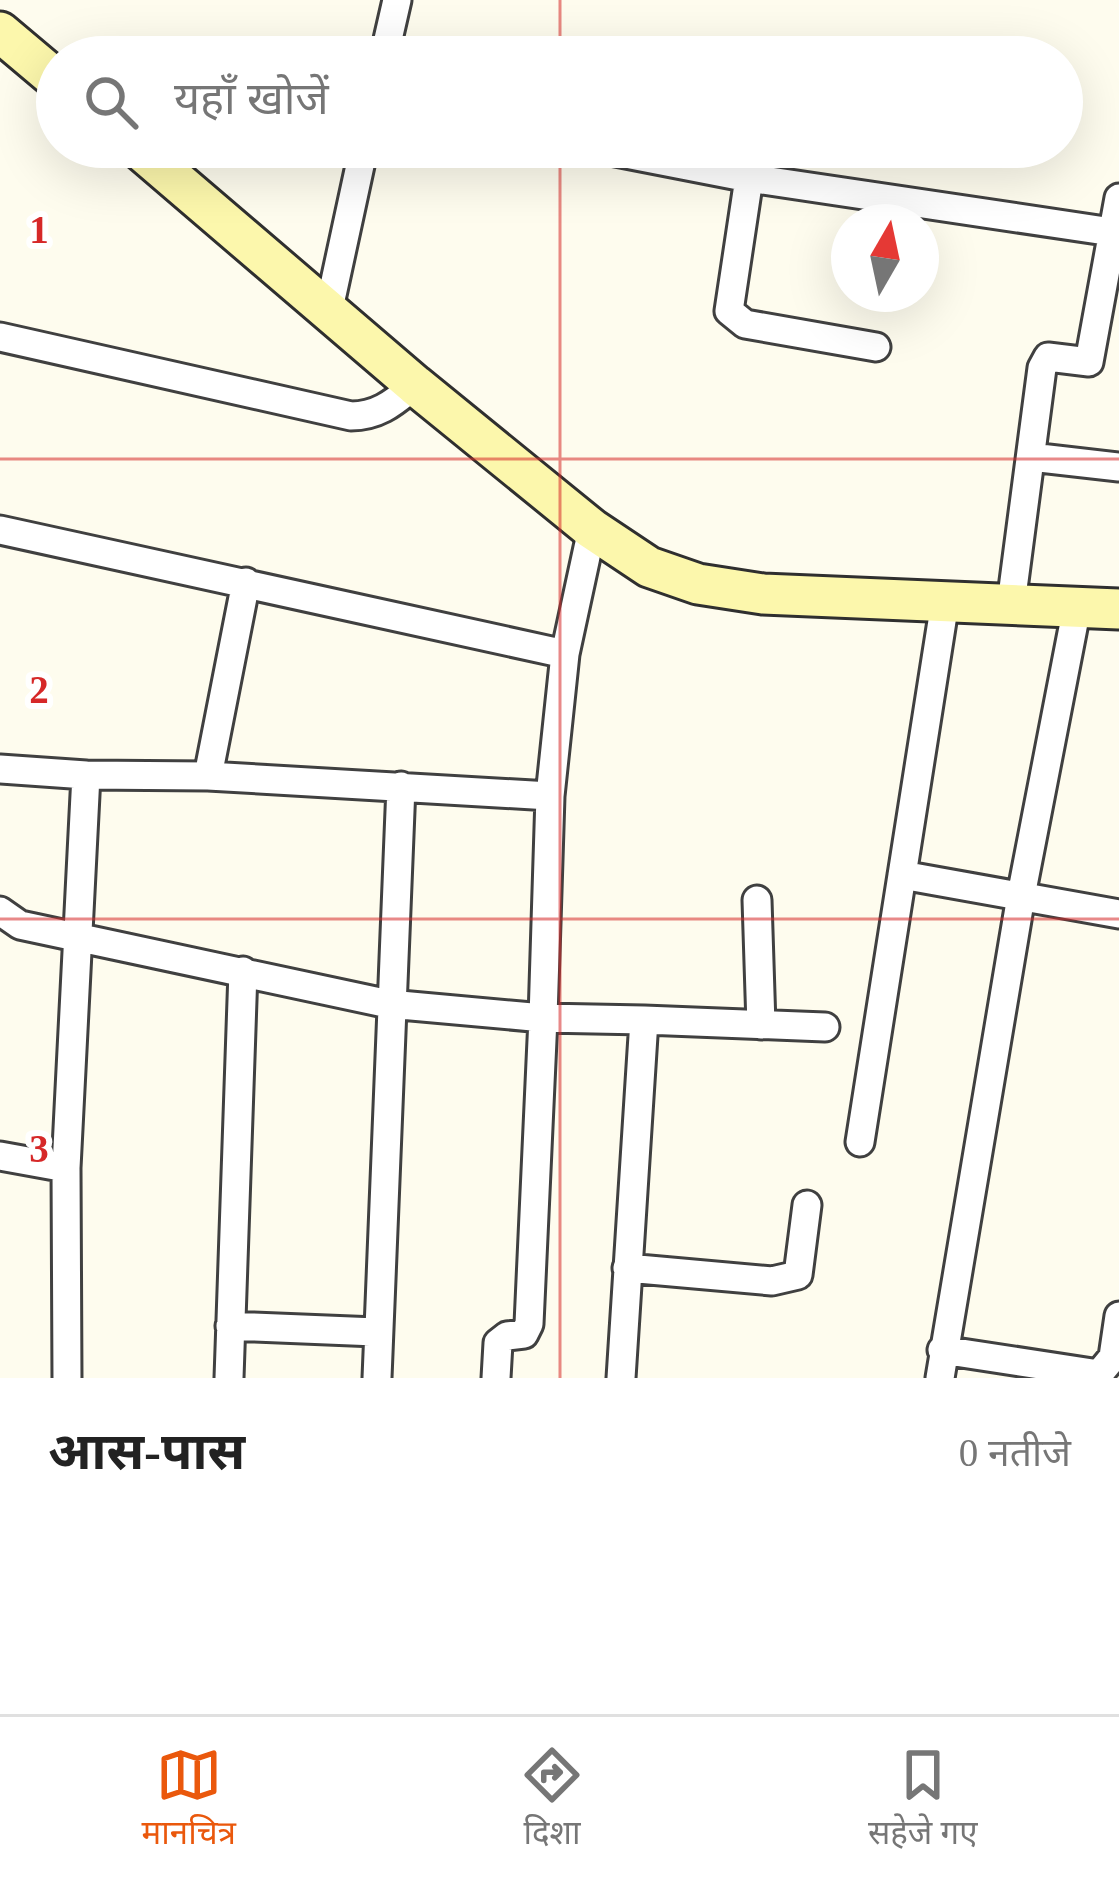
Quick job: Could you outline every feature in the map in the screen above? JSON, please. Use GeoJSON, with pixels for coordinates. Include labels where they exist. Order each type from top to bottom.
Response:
{"type":"FeatureCollection","features":[{"type":"Feature","properties":{"kind":"street"},"geometry":{"type":"LineString","coordinates":[[389,36],[397,0]]}},
{"type":"Feature","properties":{"kind":"street"},"geometry":{"type":"LineString","coordinates":[[0,32],[36,62]]}},
{"type":"Feature","properties":{"kind":"street"},"geometry":{"type":"LineString","coordinates":[[162,168],[415,385],[592,529],[649,567],[698,584],[763,594],[1119,609]]}},
{"type":"Feature","properties":{"kind":"street"},"geometry":{"type":"LineString","coordinates":[[329,309],[359,168]]}},
{"type":"Feature","properties":{"kind":"street"},"geometry":{"type":"LineString","coordinates":[[698,168],[1112,232]]}},
{"type":"Feature","properties":{"kind":"street"},"geometry":{"type":"LineString","coordinates":[[749,178],[729,311],[733,318],[876,347]]}},
{"type":"Feature","properties":{"kind":"street"},"geometry":{"type":"LineString","coordinates":[[1089,362],[1119,198]]}},
{"type":"Feature","properties":{"kind":"street"},"geometry":{"type":"LineString","coordinates":[[0,337],[351,416],[384,410],[415,385]]}},
{"type":"Feature","properties":{"kind":"street"},"geometry":{"type":"LineString","coordinates":[[1011,604],[1044,362],[1057,356],[1119,366]]}},
{"type":"Feature","properties":{"kind":"street"},"geometry":{"type":"LineString","coordinates":[[1030,457],[1119,467]]}},
{"type":"Feature","properties":{"kind":"street"},"geometry":{"type":"LineString","coordinates":[[496,1378],[498,1343],[507,1336],[524,1334],[529,1324],[550,796],[565,654],[592,529]]}},
{"type":"Feature","properties":{"kind":"street"},"geometry":{"type":"LineString","coordinates":[[0,530],[565,654]]}},
{"type":"Feature","properties":{"kind":"street"},"geometry":{"type":"LineString","coordinates":[[208,776],[246,582]]}},
{"type":"Feature","properties":{"kind":"street"},"geometry":{"type":"LineString","coordinates":[[860,1142],[945,602]]}},
{"type":"Feature","properties":{"kind":"street"},"geometry":{"type":"LineString","coordinates":[[1077,607],[1021,896],[941,1364],[1100,1374],[1113,1358],[1119,1316]]}},
{"type":"Feature","properties":{"kind":"street"},"geometry":{"type":"LineString","coordinates":[[0,769],[400,785],[550,796]]}},
{"type":"Feature","properties":{"kind":"street"},"geometry":{"type":"LineString","coordinates":[[67,1378],[66,1168],[86,775]]}},
{"type":"Feature","properties":{"kind":"street"},"geometry":{"type":"LineString","coordinates":[[377,1378],[400,785]]}},
{"type":"Feature","properties":{"kind":"street"},"geometry":{"type":"LineString","coordinates":[[902,875],[1119,914]]}},
{"type":"Feature","properties":{"kind":"street"},"geometry":{"type":"LineString","coordinates":[[757,900],[761,1024]]}},
{"type":"Feature","properties":{"kind":"street"},"geometry":{"type":"LineString","coordinates":[[0,910],[20,925],[389,1004],[543,1018],[825,1027]]}},
{"type":"Feature","properties":{"kind":"street"},"geometry":{"type":"LineString","coordinates":[[229,1378],[243,971]]}},
{"type":"Feature","properties":{"kind":"street"},"geometry":{"type":"LineString","coordinates":[[621,1378],[644,1020]]}},
{"type":"Feature","properties":{"kind":"street"},"geometry":{"type":"LineString","coordinates":[[0,1156],[66,1168]]}},
{"type":"Feature","properties":{"kind":"street"},"geometry":{"type":"LineString","coordinates":[[627,1268],[788,1279],[798,1275],[806,1205]]}},
{"type":"Feature","properties":{"kind":"street"},"geometry":{"type":"LineString","coordinates":[[230,1326],[376,1332]]}}]}
